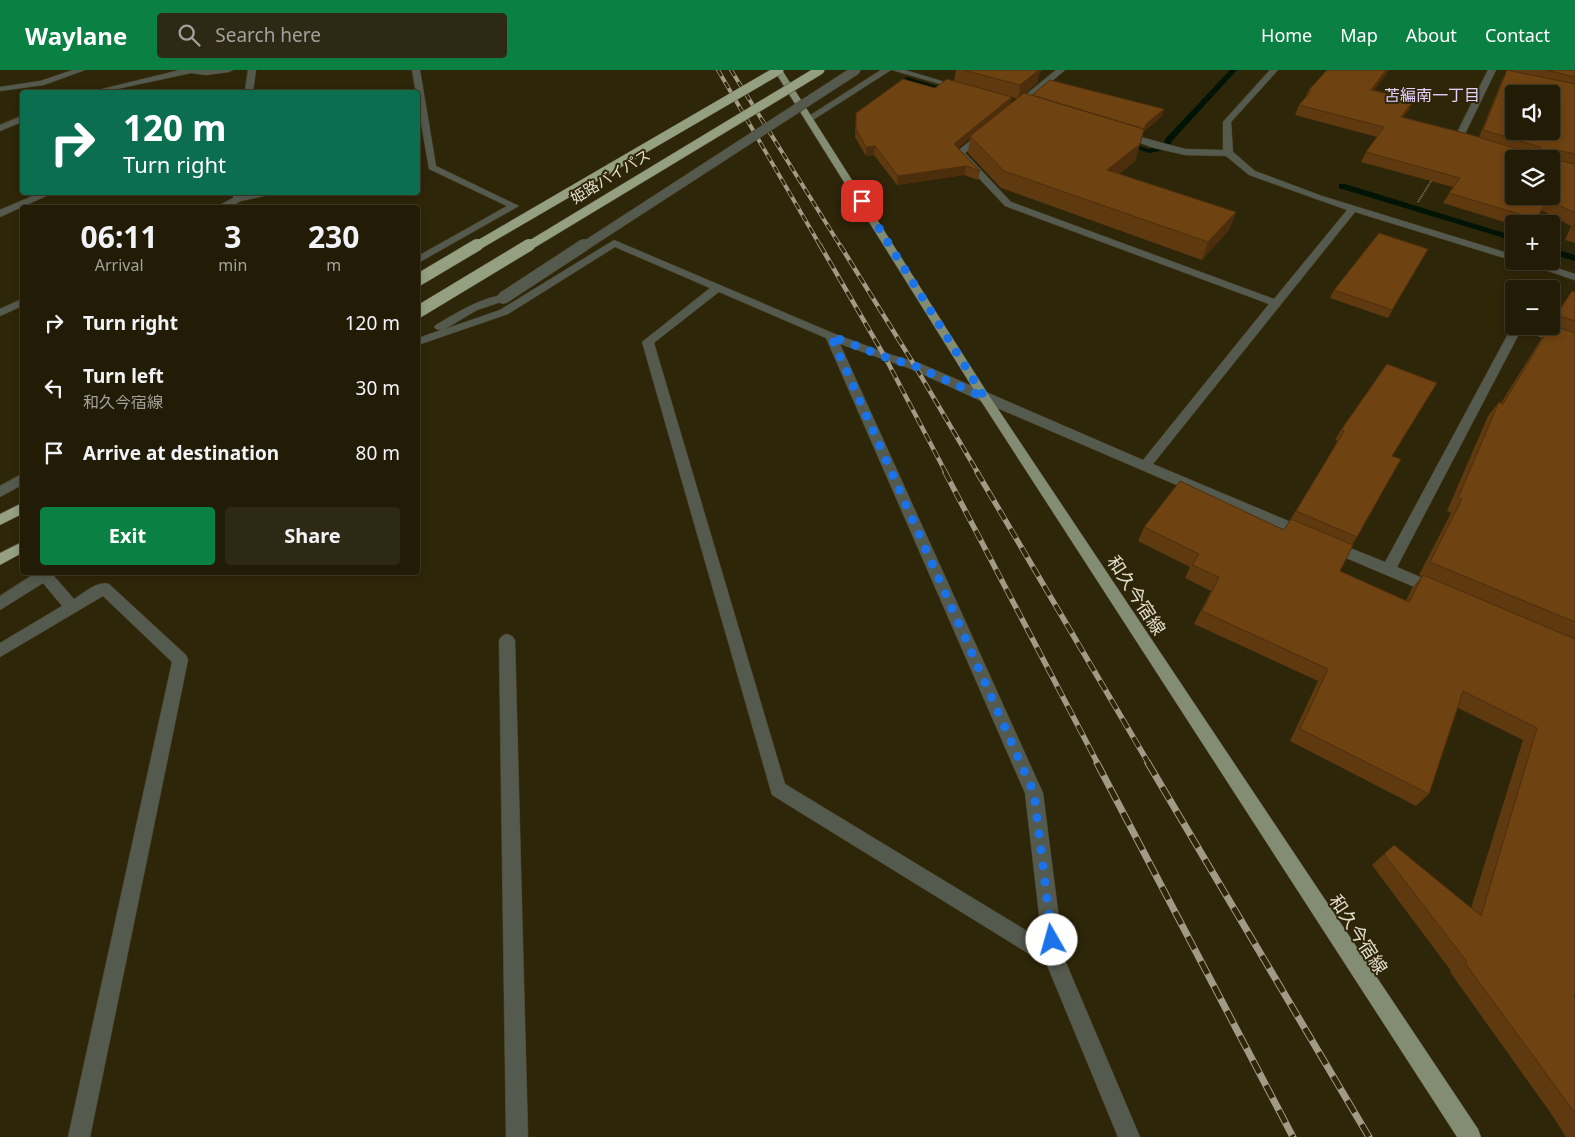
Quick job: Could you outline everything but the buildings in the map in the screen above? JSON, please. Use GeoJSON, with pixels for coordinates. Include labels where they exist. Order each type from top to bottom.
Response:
{"type":"FeatureCollection","features":[{"type":"Feature","properties":{"kind":"highway","name":"姫路バイパス"},"geometry":{"type":"LineString","coordinates":[[420,279],[778,70]]}},
{"type":"Feature","properties":{"kind":"highway","name":"姫路バイパス"},"geometry":{"type":"LineString","coordinates":[[420,311],[820,70]]}},
{"type":"Feature","properties":{"kind":"highway"},"geometry":{"type":"LineString","coordinates":[[0,520],[20,509]]}},
{"type":"Feature","properties":{"kind":"highway"},"geometry":{"type":"LineString","coordinates":[[0,560],[20,548]]}},
{"type":"Feature","properties":{"kind":"main road","name":"和久今宿線"},"geometry":{"type":"LineString","coordinates":[[778,70],[985,398],[1470,1137]]}},
{"type":"Feature","properties":{"kind":"street"},"geometry":{"type":"LineString","coordinates":[[0,89],[41,83],[81,70]]}},
{"type":"Feature","properties":{"kind":"street"},"geometry":{"type":"LineString","coordinates":[[103,90],[190,70],[206,73],[229,70]]}},
{"type":"Feature","properties":{"kind":"street"},"geometry":{"type":"LineString","coordinates":[[249,90],[252,70]]}},
{"type":"Feature","properties":{"kind":"street"},"geometry":{"type":"LineString","coordinates":[[416,70],[419,90]]}},
{"type":"Feature","properties":{"kind":"street"},"geometry":{"type":"LineString","coordinates":[[420,340],[472,308],[503,298],[856,70]]}},
{"type":"Feature","properties":{"kind":"street"},"geometry":{"type":"LineString","coordinates":[[810,118],[887,70]]}},
{"type":"Feature","properties":{"kind":"street"},"geometry":{"type":"LineString","coordinates":[[896,70],[973,91]]}},
{"type":"Feature","properties":{"kind":"street"},"geometry":{"type":"LineString","coordinates":[[1006,116],[1061,70]]}},
{"type":"Feature","properties":{"kind":"street"},"geometry":{"type":"LineString","coordinates":[[1228,153],[1227,122],[1274,70]]}},
{"type":"Feature","properties":{"kind":"street"},"geometry":{"type":"LineString","coordinates":[[1475,144],[1458,139],[1495,72],[1479,70]]}},
{"type":"Feature","properties":{"kind":"street"},"geometry":{"type":"LineString","coordinates":[[420,94],[432,167],[514,206],[420,259]]}},
{"type":"Feature","properties":{"kind":"street"},"geometry":{"type":"LineString","coordinates":[[0,128],[20,120]]}},
{"type":"Feature","properties":{"kind":"street"},"geometry":{"type":"LineString","coordinates":[[991,128],[960,153],[1008,204],[1276,304]]}},
{"type":"Feature","properties":{"kind":"street"},"geometry":{"type":"LineString","coordinates":[[1111,132],[1157,146],[1185,152],[1228,153],[1252,173],[1353,208],[1505,255]]}},
{"type":"Feature","properties":{"kind":"street"},"geometry":{"type":"LineString","coordinates":[[21,205],[45,195]]}},
{"type":"Feature","properties":{"kind":"street"},"geometry":{"type":"LineString","coordinates":[[224,205],[238,196]]}},
{"type":"Feature","properties":{"kind":"street"},"geometry":{"type":"LineString","coordinates":[[0,214],[20,206]]}},
{"type":"Feature","properties":{"kind":"street"},"geometry":{"type":"LineString","coordinates":[[1145,466],[1353,208]]}},
{"type":"Feature","properties":{"kind":"street"},"geometry":{"type":"LineString","coordinates":[[420,340],[504,312],[614,243],[831,336],[885,357],[915,366],[985,398],[1451,596]]}},
{"type":"Feature","properties":{"kind":"street"},"geometry":{"type":"LineString","coordinates":[[1553,270],[1575,277]]}},
{"type":"Feature","properties":{"kind":"street"},"geometry":{"type":"LineString","coordinates":[[718,287],[648,342],[778,789],[1054,958]]}},
{"type":"Feature","properties":{"kind":"street"},"geometry":{"type":"LineString","coordinates":[[0,313],[20,303]]}},
{"type":"Feature","properties":{"kind":"street"},"geometry":{"type":"LineString","coordinates":[[1388,570],[1514,335]]}},
{"type":"Feature","properties":{"kind":"street"},"geometry":{"type":"LineString","coordinates":[[1546,335],[1575,345]]}},
{"type":"Feature","properties":{"kind":"street"},"geometry":{"type":"LineString","coordinates":[[831,336],[1034,793],[1054,958],[1129,1137]]}},
{"type":"Feature","properties":{"kind":"street"},"geometry":{"type":"LineString","coordinates":[[0,492],[20,481]]}},
{"type":"Feature","properties":{"kind":"street"},"geometry":{"type":"LineString","coordinates":[[0,604],[45,575]]}},
{"type":"Feature","properties":{"kind":"street"},"geometry":{"type":"LineString","coordinates":[[48,575],[72,607]]}},
{"type":"Feature","properties":{"kind":"street"},"geometry":{"type":"LineString","coordinates":[[0,651],[104,588],[180,660],[80,1137]]}},
{"type":"Feature","properties":{"kind":"street"},"geometry":{"type":"LineString","coordinates":[[507,640],[517,1137]]}},
{"type":"Feature","properties":{"kind":"path"},"geometry":{"type":"LineString","coordinates":[[1404,224],[1458,139]]}},
{"type":"Feature","properties":{"kind":"waterway"},"geometry":{"type":"LineString","coordinates":[[1123,143],[1149,151],[1166,147],[1169,140],[1234,70]]}},
{"type":"Feature","properties":{"kind":"waterway"},"geometry":{"type":"LineString","coordinates":[[907,79],[951,92]]}},
{"type":"Feature","properties":{"kind":"waterway"},"geometry":{"type":"LineString","coordinates":[[1342,186],[1505,236]]}},
{"type":"Feature","properties":{"kind":"waterway"},"geometry":{"type":"LineString","coordinates":[[1560,254],[1575,258]]}},
{"type":"Feature","properties":{"kind":"railway"},"geometry":{"type":"LineString","coordinates":[[718,70],[821,247]]}},
{"type":"Feature","properties":{"kind":"railway"},"geometry":{"type":"LineString","coordinates":[[731,70],[841,247]]}},
{"type":"Feature","properties":{"kind":"railway"},"geometry":{"type":"LineString","coordinates":[[820,245],[885,357],[946,473]]}},
{"type":"Feature","properties":{"kind":"railway"},"geometry":{"type":"LineString","coordinates":[[840,245],[915,366],[978,473]]}},
{"type":"Feature","properties":{"kind":"railway"},"geometry":{"type":"LineString","coordinates":[[945,472],[1098,764]]}},
{"type":"Feature","properties":{"kind":"railway"},"geometry":{"type":"LineString","coordinates":[[977,472],[1149,764]]}},
{"type":"Feature","properties":{"kind":"railway"},"geometry":{"type":"LineString","coordinates":[[1097,763],[1293,1137]]}},
{"type":"Feature","properties":{"kind":"railway"},"geometry":{"type":"LineString","coordinates":[[1148,763],[1369,1137]]}},
{"type":"Feature","properties":{"kind":"district","name":"苫編南一丁目"},"geometry":{"type":"Point","coordinates":[1432,95]}},
{"type":"Feature","properties":{"kind":"route"},"geometry":{"type":"LineString","coordinates":[[862,201],[985,398],[915,366],[885,357],[831,336],[1034,793],[1052,940]]}}]}
